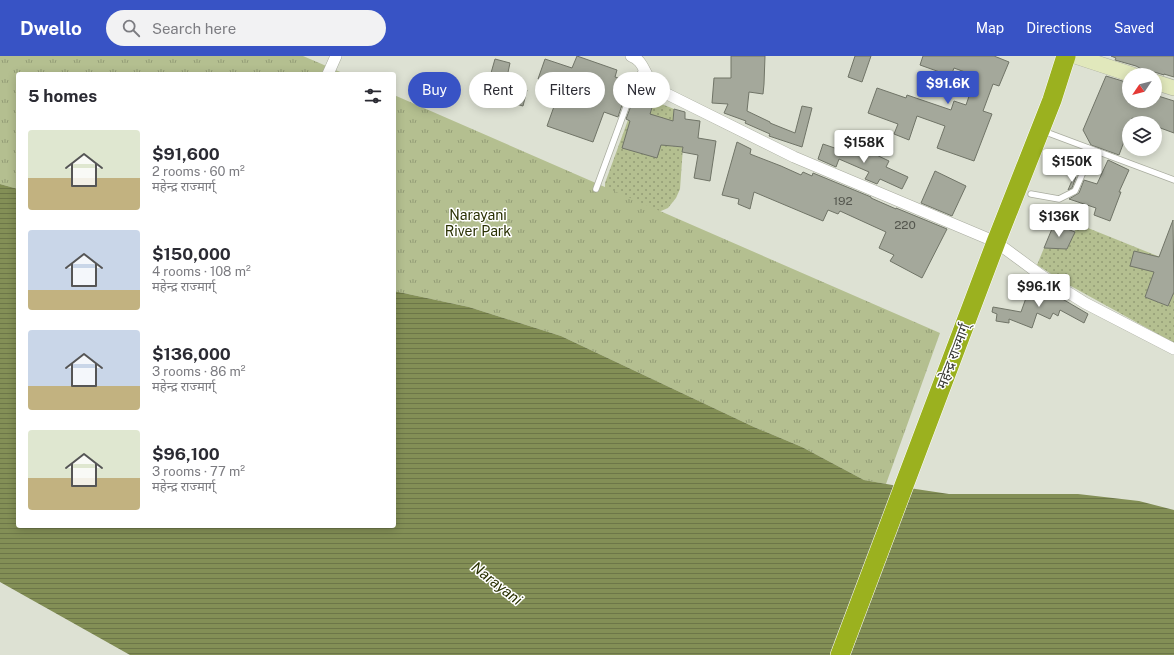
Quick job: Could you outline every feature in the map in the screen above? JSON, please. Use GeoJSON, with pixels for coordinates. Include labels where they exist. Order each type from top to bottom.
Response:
{"type":"FeatureCollection","features":[{"type":"Feature","properties":{"kind":"highway","name":"महेन्द्र राज्मार्ग्"},"geometry":{"type":"LineString","coordinates":[[840,655],[996,242],[1052,100],[1066,56]]}},
{"type":"Feature","properties":{"kind":"street"},"geometry":{"type":"LineString","coordinates":[[329,72],[336,56]]}},
{"type":"Feature","properties":{"kind":"street"},"geometry":{"type":"LineString","coordinates":[[631,56],[644,61],[649,77],[659,90],[794,157],[996,242],[1042,276],[1085,303],[1174,349]]}},
{"type":"Feature","properties":{"kind":"street"},"geometry":{"type":"LineString","coordinates":[[1075,56],[1095,59],[1122,70]]}},
{"type":"Feature","properties":{"kind":"street"},"geometry":{"type":"LineString","coordinates":[[1162,84],[1174,88]]}},
{"type":"Feature","properties":{"kind":"lane"},"geometry":{"type":"LineString","coordinates":[[596,189],[644,61]]}},
{"type":"Feature","properties":{"kind":"lane"},"geometry":{"type":"LineString","coordinates":[[1040,130],[1174,180]]}},
{"type":"Feature","properties":{"kind":"lane"},"geometry":{"type":"LineString","coordinates":[[1031,194],[1059,199],[1075,191],[1084,170],[1087,148]]}},
{"type":"Feature","properties":{"kind":"green space"},"geometry":{"type":"Polygon","coordinates":[[[0,56],[303,56],[340,72],[16,72],[16,188],[0,184],[0,56]]]}},
{"type":"Feature","properties":{"kind":"green space","name":"Narayani River Park"},"geometry":{"type":"Polygon","coordinates":[[[396,96],[408,101],[408,108],[424,108],[940,333],[886,484],[864,480],[802,447],[754,427],[561,336],[469,307],[396,291],[396,96]]]}},
{"type":"Feature","properties":{"kind":"green space"},"geometry":{"type":"Polygon","coordinates":[[[670,107],[674,109],[671,146],[683,147],[680,189],[676,198],[668,208],[661,211],[637,211],[605,191],[605,183],[628,120],[650,114],[652,108],[670,107]]]}},
{"type":"Feature","properties":{"kind":"green space"},"geometry":{"type":"Polygon","coordinates":[[[1078,224],[1160,257],[1145,297],[1168,306],[1174,292],[1174,343],[1069,285],[1037,265],[1044,248],[1067,249],[1078,224]]]}},
{"type":"Feature","properties":{"kind":"water","name":"Narayani"},"geometry":{"type":"Polygon","coordinates":[[[0,184],[16,188],[16,528],[396,528],[396,291],[469,307],[561,336],[754,427],[802,447],[864,480],[949,494],[1078,494],[1139,501],[1174,510],[1174,655],[130,655],[0,582],[0,184]]]}},
{"type":"Feature","properties":{"kind":"building"},"geometry":{"type":"Polygon","coordinates":[[[577,56],[617,70],[616,72],[613,72],[613,108],[621,108],[618,117],[604,112],[593,142],[547,126],[553,108],[605,108],[605,72],[540,72],[545,59],[572,68],[577,56]]]}},
{"type":"Feature","properties":{"kind":"building"},"geometry":{"type":"Polygon","coordinates":[[[731,56],[765,56],[763,94],[749,92],[747,111],[770,123],[795,133],[802,106],[812,108],[802,147],[769,136],[770,134],[745,123],[746,121],[724,113],[728,104],[712,103],[714,78],[731,78],[731,56]]]}},
{"type":"Feature","properties":{"kind":"building"},"geometry":{"type":"Polygon","coordinates":[[[855,56],[871,56],[862,82],[848,77],[855,56]]]}},
{"type":"Feature","properties":{"kind":"building"},"geometry":{"type":"Polygon","coordinates":[[[923,56],[994,56],[1009,62],[999,86],[993,84],[983,111],[992,114],[974,161],[937,148],[945,126],[917,116],[909,140],[894,134],[898,124],[868,113],[877,88],[906,98],[907,95],[951,110],[954,101],[966,105],[976,76],[954,68],[951,76],[920,65],[923,56]]]}},
{"type":"Feature","properties":{"kind":"building"},"geometry":{"type":"Polygon","coordinates":[[[1111,56],[1174,56],[1174,77],[1162,74],[1162,68],[1140,68],[1115,60],[1116,58],[1111,56]]]}},
{"type":"Feature","properties":{"kind":"building"},"geometry":{"type":"Polygon","coordinates":[[[495,59],[510,63],[508,72],[491,72],[495,59]]]}},
{"type":"Feature","properties":{"kind":"building"},"geometry":{"type":"Polygon","coordinates":[[[1106,76],[1122,81],[1122,108],[1162,108],[1162,97],[1174,101],[1174,133],[1162,129],[1162,116],[1122,116],[1122,147],[1119,155],[1091,145],[1083,130],[1106,76]]]}},
{"type":"Feature","properties":{"kind":"building"},"geometry":{"type":"Polygon","coordinates":[[[630,108],[652,108],[650,114],[673,121],[674,109],[685,112],[685,119],[700,121],[698,138],[716,141],[710,181],[694,178],[698,155],[682,152],[683,147],[661,145],[657,158],[622,148],[630,121],[626,119],[630,108]]]}},
{"type":"Feature","properties":{"kind":"building"},"geometry":{"type":"Polygon","coordinates":[[[857,141],[868,146],[866,150],[889,161],[886,167],[908,177],[902,189],[880,179],[877,184],[865,179],[869,172],[839,159],[836,167],[818,159],[823,144],[852,154],[857,141]]]}},
{"type":"Feature","properties":{"kind":"building"},"geometry":{"type":"Polygon","coordinates":[[[737,142],[751,149],[750,154],[801,175],[803,172],[812,176],[813,173],[896,209],[947,229],[922,278],[890,261],[894,255],[879,248],[886,232],[840,211],[838,214],[828,210],[823,221],[754,192],[750,209],[738,204],[739,199],[722,195],[737,142]]]}},
{"type":"Feature","properties":{"kind":"building"},"geometry":{"type":"Polygon","coordinates":[[[1108,160],[1129,170],[1119,192],[1121,192],[1110,221],[1094,215],[1096,208],[1069,199],[1079,193],[1084,180],[1097,184],[1108,160]]]}},
{"type":"Feature","properties":{"kind":"building"},"geometry":{"type":"Polygon","coordinates":[[[935,171],[966,186],[952,216],[921,203],[935,171]]]}},
{"type":"Feature","properties":{"kind":"building"},"geometry":{"type":"Polygon","coordinates":[[[1074,176],[1076,177],[1072,188],[1068,190],[1074,176]]]}},
{"type":"Feature","properties":{"kind":"building"},"geometry":{"type":"Polygon","coordinates":[[[1173,220],[1174,292],[1168,306],[1145,297],[1154,272],[1130,266],[1134,251],[1159,257],[1173,220]]]}},
{"type":"Feature","properties":{"kind":"building"},"geometry":{"type":"Polygon","coordinates":[[[1054,224],[1075,232],[1067,249],[1044,248],[1054,224]]]}},
{"type":"Feature","properties":{"kind":"building"},"geometry":{"type":"Polygon","coordinates":[[[1031,284],[1047,290],[1088,314],[1084,323],[1060,310],[1058,316],[1053,313],[1050,319],[1037,313],[1032,328],[1009,319],[1009,323],[996,321],[997,314],[992,312],[993,307],[1021,312],[1031,284]]]}}]}
